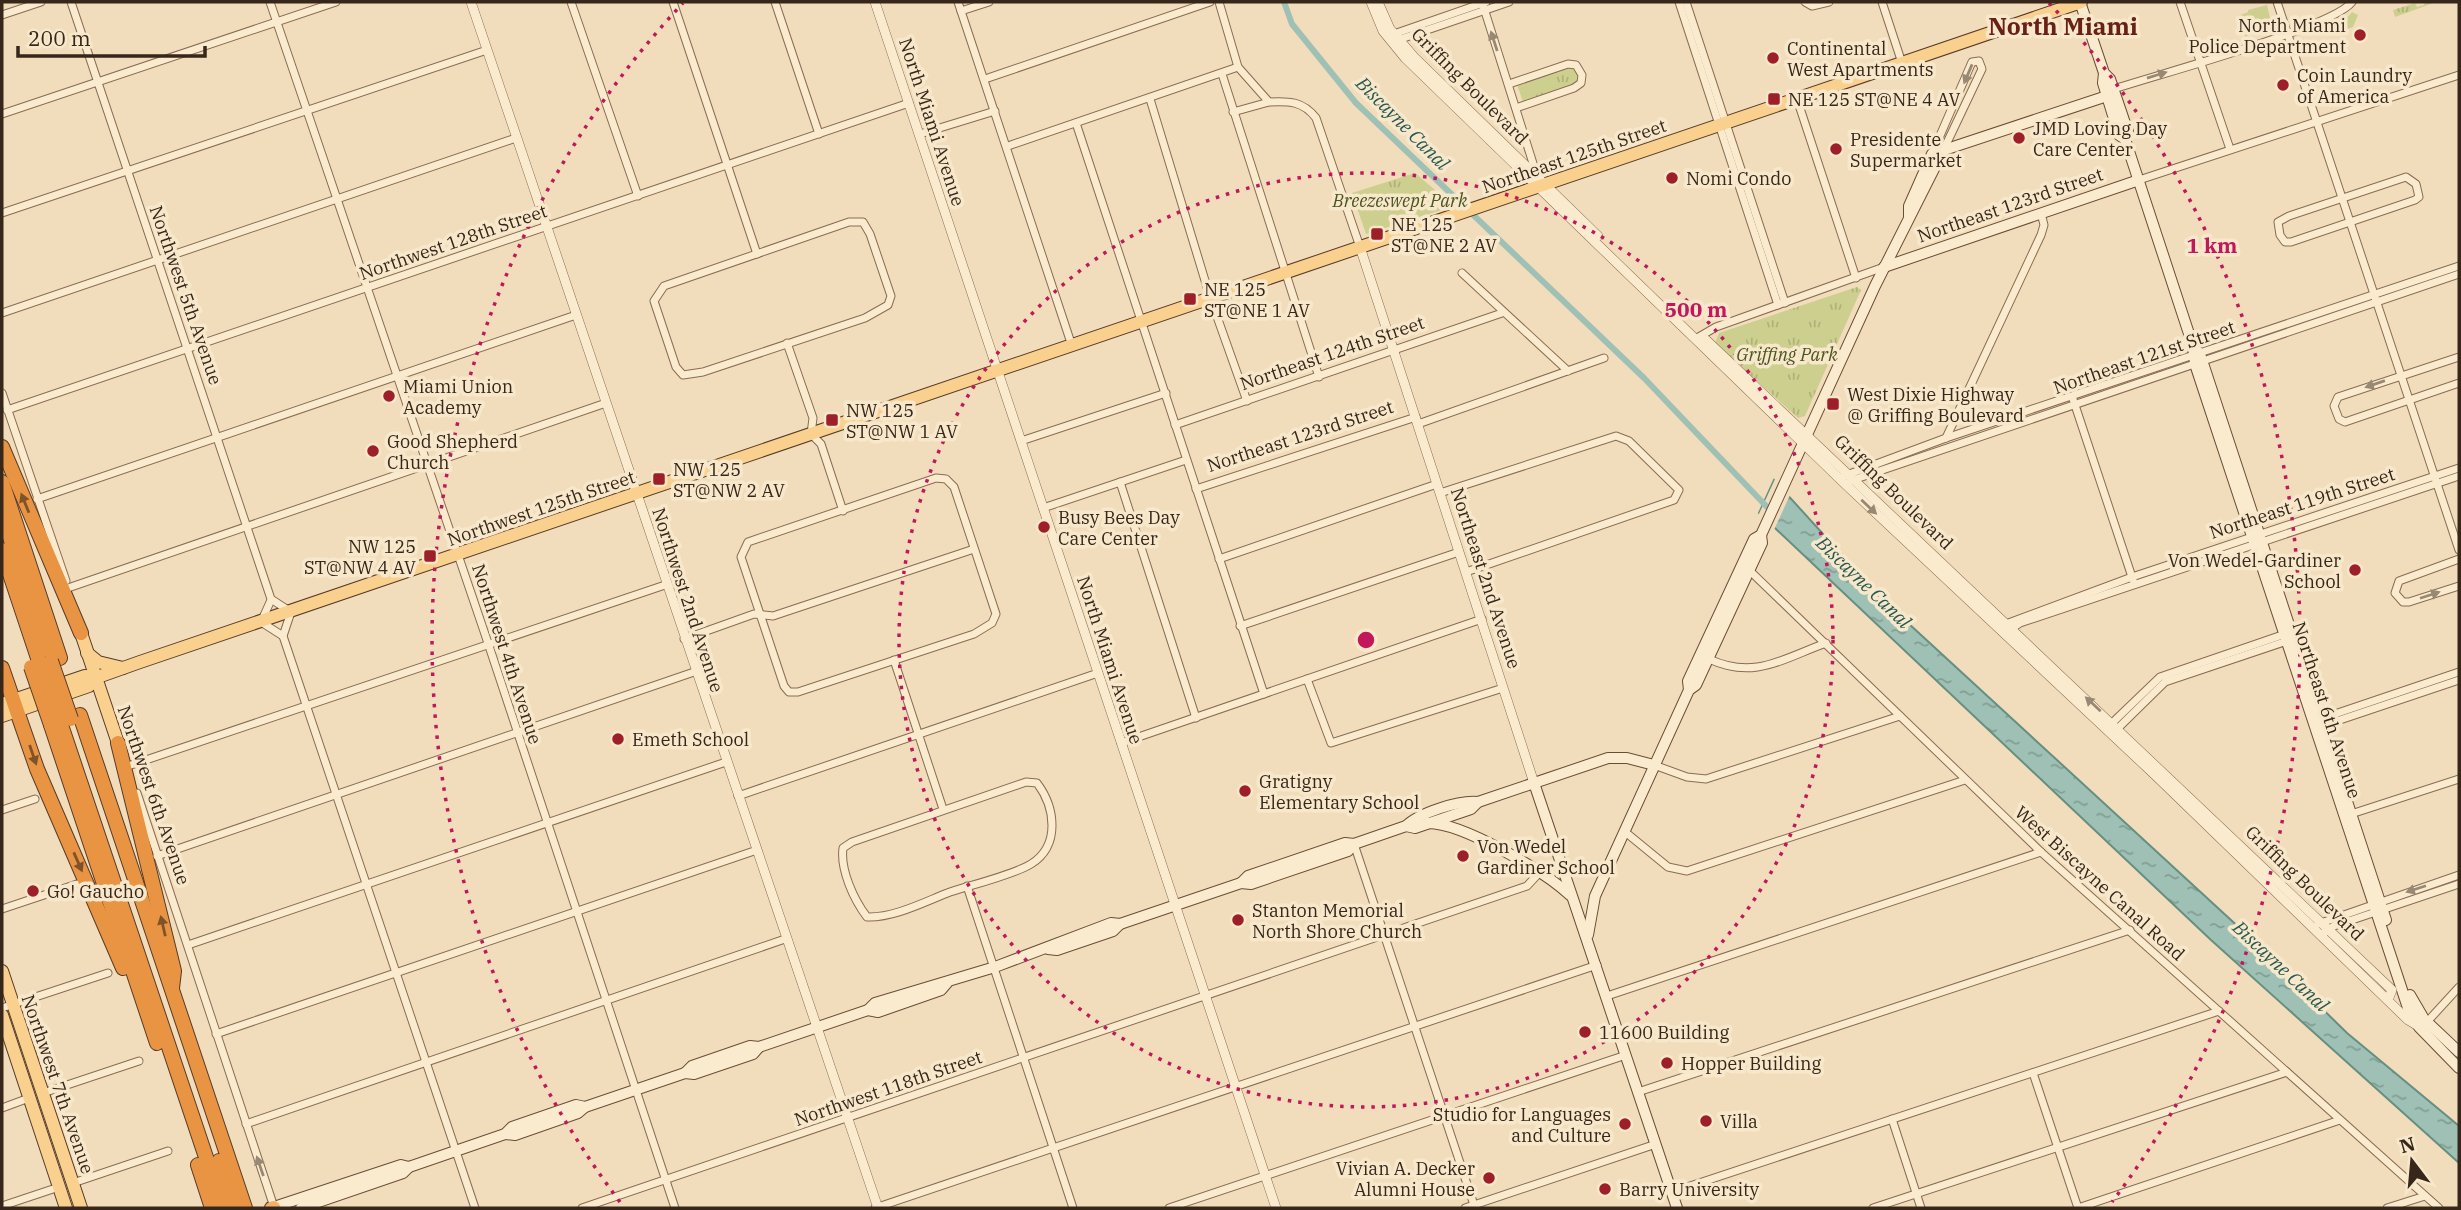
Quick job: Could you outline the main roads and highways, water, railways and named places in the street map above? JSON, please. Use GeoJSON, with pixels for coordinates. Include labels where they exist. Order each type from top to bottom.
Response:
{"type":"FeatureCollection","features":[{"type":"Feature","properties":{"kind":"highway"},"geometry":{"type":"LineString","coordinates":[[2,447],[81,633]]}},
{"type":"Feature","properties":{"kind":"highway"},"geometry":{"type":"LineString","coordinates":[[2,482],[46,663]]}},
{"type":"Feature","properties":{"kind":"highway"},"geometry":{"type":"LineString","coordinates":[[2,513],[65,720],[159,1049]]}},
{"type":"Feature","properties":{"kind":"highway"},"geometry":{"type":"LineString","coordinates":[[2,550],[46,663],[224,1202]]}},
{"type":"Feature","properties":{"kind":"highway"},"geometry":{"type":"LineString","coordinates":[[2,580],[46,663]]}},
{"type":"Feature","properties":{"kind":"highway"},"geometry":{"type":"LineString","coordinates":[[2,668],[11,705],[50,800],[224,1202]]}},
{"type":"Feature","properties":{"kind":"highway"},"geometry":{"type":"LineString","coordinates":[[65,720],[171,993],[224,1202]]}},
{"type":"Feature","properties":{"kind":"highway"},"geometry":{"type":"LineString","coordinates":[[118,743],[174,971],[171,993]]}},
{"type":"Feature","properties":{"kind":"highway"},"geometry":{"type":"LineString","coordinates":[[224,1202],[245,1208]]}},
{"type":"Feature","properties":{"kind":"main road","name":"Northeast 125th Street"},"geometry":{"type":"LineString","coordinates":[[998,370],[1485,205],[1540,182],[1902,63],[2053,7],[2081,2]]}},
{"type":"Feature","properties":{"kind":"main road","name":"Northeast 6th Avenue"},"geometry":{"type":"LineString","coordinates":[[2081,2],[2110,92],[2119,135],[2125,139],[2139,180],[2378,906],[2406,1003],[2459,1068]]}},
{"type":"Feature","properties":{"kind":"main road"},"geometry":{"type":"LineString","coordinates":[[1909,216],[1909,206],[1932,154],[2110,92]]}},
{"type":"Feature","properties":{"kind":"main road"},"geometry":{"type":"LineString","coordinates":[[1588,938],[1594,899],[1624,831],[1689,690],[1696,685],[1709,659],[1762,543],[1761,535],[1884,267],[1944,149]]}},
{"type":"Feature","properties":{"kind":"main road","name":"Northeast 123rd Street"},"geometry":{"type":"LineString","coordinates":[[1884,267],[2139,180]]}},
{"type":"Feature","properties":{"kind":"main road"},"geometry":{"type":"LineString","coordinates":[[1901,232],[1909,249],[1919,254]]}},
{"type":"Feature","properties":{"kind":"main road","name":"Northwest 125th Street"},"geometry":{"type":"LineString","coordinates":[[2,716],[11,705],[85,676],[95,678],[998,370]]}},
{"type":"Feature","properties":{"kind":"main road"},"geometry":{"type":"LineString","coordinates":[[1689,690],[1688,681],[1701,652],[1754,539],[1761,535]]}},
{"type":"Feature","properties":{"kind":"main road","name":"Northwest 6th Avenue"},"geometry":{"type":"LineString","coordinates":[[81,633],[118,743]]}},
{"type":"Feature","properties":{"kind":"main road"},"geometry":{"type":"LineString","coordinates":[[87,653],[98,662],[123,668]]}},
{"type":"Feature","properties":{"kind":"main road"},"geometry":{"type":"LineString","coordinates":[[1406,826],[1415,828],[1471,808],[1478,802],[1613,757],[1654,765]]}},
{"type":"Feature","properties":{"kind":"main road","name":"Northeast 2nd Avenue"},"geometry":{"type":"LineString","coordinates":[[1534,783],[1677,1208]]}},
{"type":"Feature","properties":{"kind":"main road"},"geometry":{"type":"LineString","coordinates":[[300,1208],[505,1134],[515,1135],[578,1114],[584,1107],[685,1073],[692,1066],[750,1046],[759,1047],[868,1010],[874,1003],[938,982],[947,983],[1048,948],[1057,950],[1091,939],[1113,931],[1120,924],[1241,883],[1248,876],[1345,843],[1354,844],[1406,826],[1420,817],[1469,801],[1478,802]]}},
{"type":"Feature","properties":{"kind":"main road"},"geometry":{"type":"LineString","coordinates":[[1428,823],[1454,828],[1540,872],[1582,898],[1594,899]]}},
{"type":"Feature","properties":{"kind":"main road","name":"Northeast 6th Avenue"},"geometry":{"type":"LineString","coordinates":[[2378,906],[2417,1009]]}},
{"type":"Feature","properties":{"kind":"main road","name":"Northwest 7th Avenue"},"geometry":{"type":"LineString","coordinates":[[2,971],[7,1006],[43,1093],[81,1208]]}},
{"type":"Feature","properties":{"kind":"main road","name":"Griffing Boulevard"},"geometry":{"type":"LineString","coordinates":[[2417,1009],[2423,1024],[2459,1052]]}},
{"type":"Feature","properties":{"kind":"main road","name":"Northwest 7th Avenue"},"geometry":{"type":"LineString","coordinates":[[2,1015],[66,1208]]}},
{"type":"Feature","properties":{"kind":"main road"},"geometry":{"type":"LineString","coordinates":[[16,1059],[32,1085],[43,1093]]}},
{"type":"Feature","properties":{"kind":"main road"},"geometry":{"type":"LineString","coordinates":[[29,1098],[41,1108],[51,1138],[62,1150]]}},
{"type":"Feature","properties":{"kind":"main road"},"geometry":{"type":"LineString","coordinates":[[273,1208],[401,1165],[409,1167]]}},
{"type":"Feature","properties":{"kind":"water"},"geometry":{"type":"Polygon","coordinates":[[[1774,480],[1883,600],[2244,932],[2347,1033],[2459,1126],[2459,1163],[2211,940],[1759,513],[1774,480]]]}},
{"type":"Feature","properties":{"kind":"waterway","name":"Biscayne Canal"},"geometry":{"type":"LineString","coordinates":[[1284,2],[1292,24],[1356,103],[1644,378],[1769,509]]}},
{"type":"Feature","properties":{"kind":"place","name":"North Miami Police Department"},"geometry":{"type":"Point","coordinates":[2360,35]}},
{"type":"Feature","properties":{"kind":"place","name":"Continental West Apartments"},"geometry":{"type":"Point","coordinates":[1773,58]}},
{"type":"Feature","properties":{"kind":"place","name":"Coin Laundry of America"},"geometry":{"type":"Point","coordinates":[2283,85]}},
{"type":"Feature","properties":{"kind":"place","name":"NE 125 ST@NE 4 AV"},"geometry":{"type":"Point","coordinates":[1774,99]}},
{"type":"Feature","properties":{"kind":"place","name":"JMD Loving Day Care Center"},"geometry":{"type":"Point","coordinates":[2019,138]}},
{"type":"Feature","properties":{"kind":"place","name":"Presidente Supermarket"},"geometry":{"type":"Point","coordinates":[1836,149]}},
{"type":"Feature","properties":{"kind":"place","name":"Nomi Condo"},"geometry":{"type":"Point","coordinates":[1672,178]}},
{"type":"Feature","properties":{"kind":"place","name":"NE 125 ST@NE 2 AV"},"geometry":{"type":"Point","coordinates":[1377,234]}},
{"type":"Feature","properties":{"kind":"place","name":"NE 125 ST@NE 1 AV"},"geometry":{"type":"Point","coordinates":[1190,299]}},
{"type":"Feature","properties":{"kind":"place","name":"Miami Union Academy"},"geometry":{"type":"Point","coordinates":[389,396]}},
{"type":"Feature","properties":{"kind":"place","name":"West Dixie Highway @ Griffing Boulevard"},"geometry":{"type":"Point","coordinates":[1833,404]}},
{"type":"Feature","properties":{"kind":"place","name":"NW 125 ST@NW 1 AV"},"geometry":{"type":"Point","coordinates":[832,420]}},
{"type":"Feature","properties":{"kind":"place","name":"Good Shepherd Church"},"geometry":{"type":"Point","coordinates":[373,451]}},
{"type":"Feature","properties":{"kind":"place","name":"NW 125 ST@NW 2 AV"},"geometry":{"type":"Point","coordinates":[659,479]}},
{"type":"Feature","properties":{"kind":"place","name":"Busy Bees Day Care Center"},"geometry":{"type":"Point","coordinates":[1044,527]}},
{"type":"Feature","properties":{"kind":"place","name":"NW 125 ST@NW 4 AV"},"geometry":{"type":"Point","coordinates":[430,556]}},
{"type":"Feature","properties":{"kind":"place","name":"Von Wedel-Gardiner School"},"geometry":{"type":"Point","coordinates":[2355,570]}},
{"type":"Feature","properties":{"kind":"place","name":"Emeth School"},"geometry":{"type":"Point","coordinates":[618,739]}},
{"type":"Feature","properties":{"kind":"place","name":"Gratigny Elementary School"},"geometry":{"type":"Point","coordinates":[1245,791]}},
{"type":"Feature","properties":{"kind":"place","name":"Von Wedel Gardiner School"},"geometry":{"type":"Point","coordinates":[1463,856]}},
{"type":"Feature","properties":{"kind":"place","name":"Go! Gaucho"},"geometry":{"type":"Point","coordinates":[33,891]}},
{"type":"Feature","properties":{"kind":"place","name":"Stanton Memorial North Shore Church"},"geometry":{"type":"Point","coordinates":[1238,920]}},
{"type":"Feature","properties":{"kind":"place","name":"11600 Building"},"geometry":{"type":"Point","coordinates":[1585,1032]}},
{"type":"Feature","properties":{"kind":"place","name":"Hopper Building"},"geometry":{"type":"Point","coordinates":[1667,1063]}},
{"type":"Feature","properties":{"kind":"place","name":"Villa"},"geometry":{"type":"Point","coordinates":[1706,1121]}},
{"type":"Feature","properties":{"kind":"place","name":"Studio for Languages and Culture"},"geometry":{"type":"Point","coordinates":[1625,1124]}},
{"type":"Feature","properties":{"kind":"place","name":"Vivian A. Decker Alumni House"},"geometry":{"type":"Point","coordinates":[1489,1178]}},
{"type":"Feature","properties":{"kind":"place","name":"Barry University"},"geometry":{"type":"Point","coordinates":[1605,1189]}},
{"type":"Feature","properties":{"kind":"district","name":"North Miami"},"geometry":{"type":"Point","coordinates":[2063,26]}},
{"type":"Feature","properties":{"kind":"park label","name":"Breezeswept Park"},"geometry":{"type":"Point","coordinates":[1400,200]}},
{"type":"Feature","properties":{"kind":"park label","name":"Griffing Park"},"geometry":{"type":"Point","coordinates":[1787,354]}}]}
